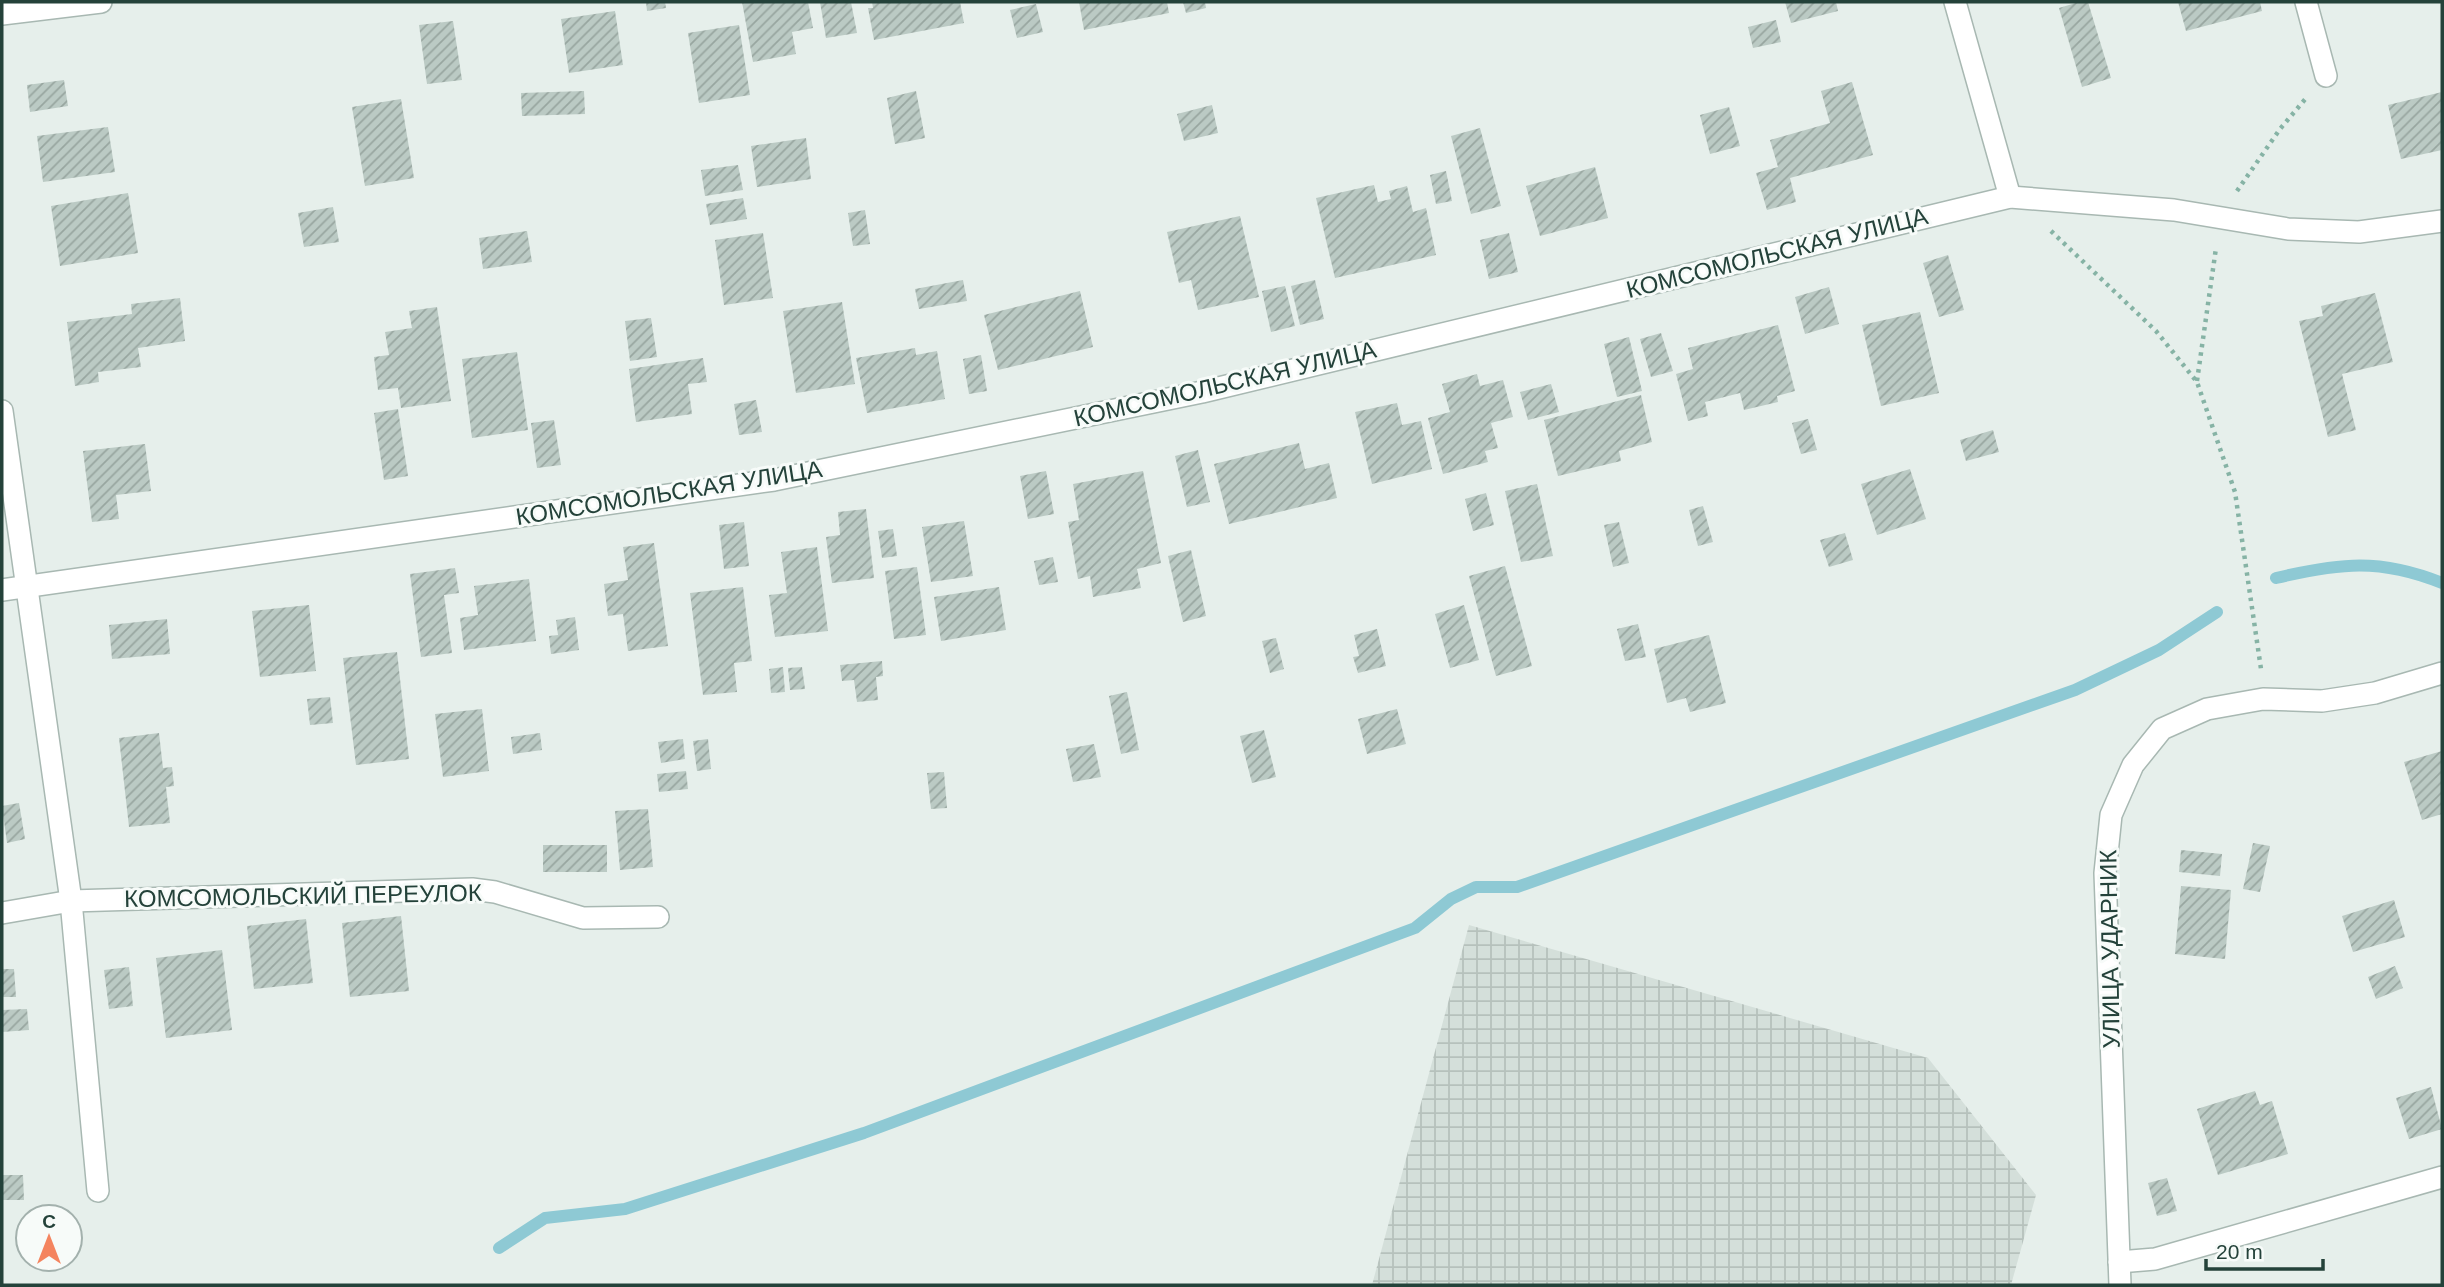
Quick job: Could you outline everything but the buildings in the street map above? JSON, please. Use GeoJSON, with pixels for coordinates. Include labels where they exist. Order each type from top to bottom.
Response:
{"type":"FeatureCollection","features":[{"type":"Feature","properties":{"kind":"street"},"geometry":{"type":"LineString","coordinates":[[2,14],[101,2]]}},
{"type":"Feature","properties":{"kind":"street"},"geometry":{"type":"LineString","coordinates":[[1955,2],[2010,197]]}},
{"type":"Feature","properties":{"kind":"street"},"geometry":{"type":"LineString","coordinates":[[2306,2],[2326,76]]}},
{"type":"Feature","properties":{"kind":"street","name":"КОМСОМОЛЬСКАЯ УЛИЦА"},"geometry":{"type":"LineString","coordinates":[[2,590],[774,480],[1202,392],[2010,197],[2174,210],[2288,229],[2359,232],[2442,221]]}},
{"type":"Feature","properties":{"kind":"street"},"geometry":{"type":"LineString","coordinates":[[2,411],[71,901],[98,1191]]}},
{"type":"Feature","properties":{"kind":"street","name":"УЛИЦА УДАРНИК"},"geometry":{"type":"LineString","coordinates":[[2120,1285],[2105,873],[2111,815],[2133,765],[2162,729],[2207,709],[2263,699],[2335,699],[2375,693],[2442,673]]}},
{"type":"Feature","properties":{"kind":"street","name":"КОМСОМОЛЬСКИЙ ПЕРЕУЛОК"},"geometry":{"type":"LineString","coordinates":[[2,913],[71,901],[472,889],[495,892],[583,918],[658,917]]}},
{"type":"Feature","properties":{"kind":"street"},"geometry":{"type":"LineString","coordinates":[[2119,1262],[2155,1259],[2442,1177]]}},
{"type":"Feature","properties":{"kind":"path"},"geometry":{"type":"LineString","coordinates":[[2049,230],[2157,331],[2197,382],[2235,492],[2260,652],[2263,699]]}},
{"type":"Feature","properties":{"kind":"shaded area"},"geometry":{"type":"Polygon","coordinates":[[[1469,925],[1928,1058],[2036,1195],[2011,1285],[1372,1285],[1469,925]]]}},
{"type":"Feature","properties":{"kind":"waterway"},"geometry":{"type":"LineString","coordinates":[[2276,578],[2340,566],[2379,566],[2442,583]]}},
{"type":"Feature","properties":{"kind":"waterway"},"geometry":{"type":"LineString","coordinates":[[499,1248],[545,1218],[625,1209],[864,1133],[1415,928],[1451,899],[1476,887],[1517,887],[2075,690],[2159,650],[2217,612]]}}]}
